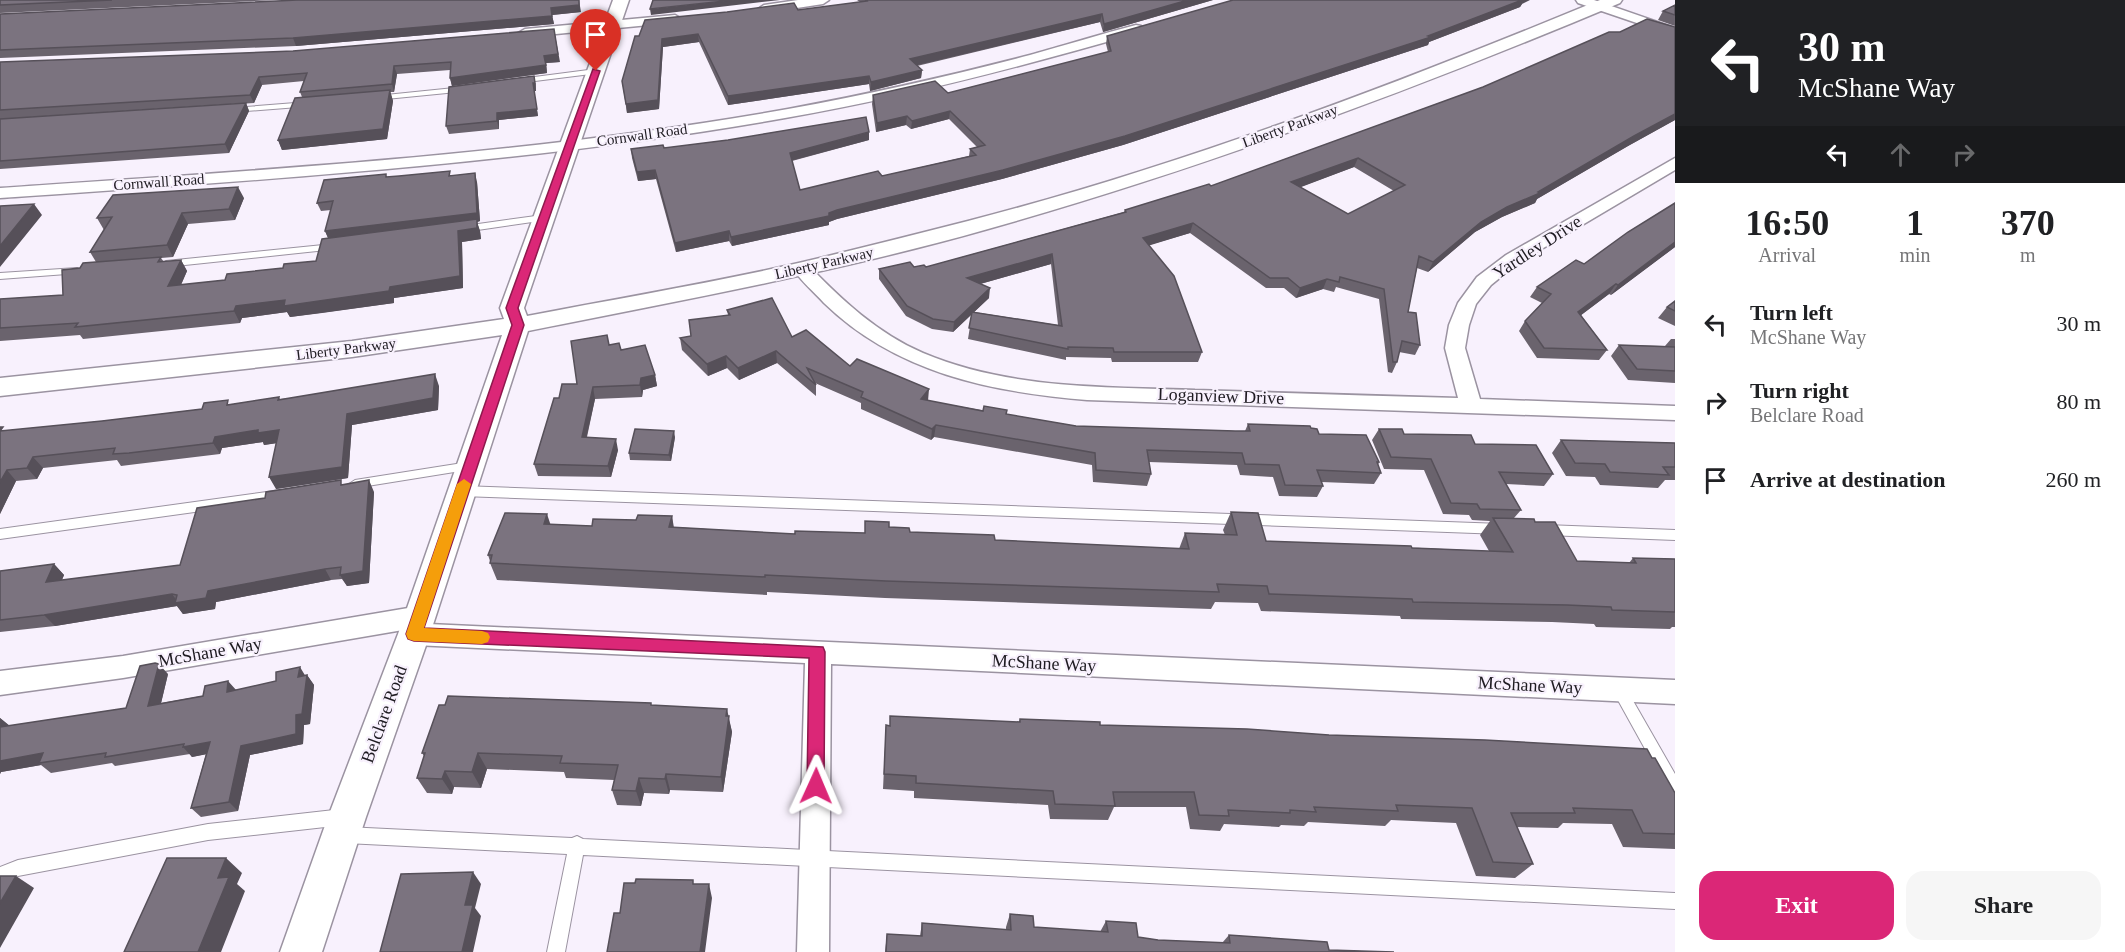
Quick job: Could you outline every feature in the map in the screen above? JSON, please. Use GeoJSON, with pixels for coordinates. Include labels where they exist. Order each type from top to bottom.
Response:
{"type":"FeatureCollection","features":[{"type":"Feature","properties":{"kind":"street","name":"Belclare Road"},"geometry":{"type":"LineString","coordinates":[[301,952],[417,625],[518,325],[512,308],[621,0]]}},
{"type":"Feature","properties":{"kind":"street"},"geometry":{"type":"LineString","coordinates":[[754,10],[823,0]]}},
{"type":"Feature","properties":{"kind":"street"},"geometry":{"type":"LineString","coordinates":[[1599,2],[1675,32]]}},
{"type":"Feature","properties":{"kind":"street","name":"Liberty Parkway"},"geometry":{"type":"LineString","coordinates":[[0,387],[352,349],[518,325],[802,269],[978,225],[1148,175],[1287,128],[1482,55],[1599,2]]}},
{"type":"Feature","properties":{"kind":"street"},"geometry":{"type":"LineString","coordinates":[[508,35],[688,18]]}},
{"type":"Feature","properties":{"kind":"street","name":"Cornwall Road"},"geometry":{"type":"LineString","coordinates":[[0,193],[335,168],[570,145],[737,122],[877,96],[1084,44],[1149,25]]}},
{"type":"Feature","properties":{"kind":"street","name":"Yardley Drive"},"geometry":{"type":"LineString","coordinates":[[1471,406],[1455,348],[1459,325],[1467,303],[1484,281],[1512,259],[1675,163]]}},
{"type":"Feature","properties":{"kind":"street","name":"Loganview Drive"},"geometry":{"type":"LineString","coordinates":[[802,269],[832,302],[892,346],[935,365],[1024,388],[1087,393],[1675,413]]}},
{"type":"Feature","properties":{"kind":"street","name":"McShane Way"},"geometry":{"type":"LineString","coordinates":[[0,683],[417,625],[818,652],[1675,692]]}},
{"type":"Feature","properties":{"kind":"street"},"geometry":{"type":"LineString","coordinates":[[813,952],[818,652]]}},
{"type":"Feature","properties":{"kind":"lane"},"geometry":{"type":"LineString","coordinates":[[515,82],[596,71]]}},
{"type":"Feature","properties":{"kind":"lane"},"geometry":{"type":"LineString","coordinates":[[369,99],[469,88]]}},
{"type":"Feature","properties":{"kind":"lane"},"geometry":{"type":"LineString","coordinates":[[220,111],[312,104]]}},
{"type":"Feature","properties":{"kind":"lane"},"geometry":{"type":"LineString","coordinates":[[451,231],[543,218]]}},
{"type":"Feature","properties":{"kind":"lane"},"geometry":{"type":"LineString","coordinates":[[159,265],[345,245]]}},
{"type":"Feature","properties":{"kind":"lane"},"geometry":{"type":"LineString","coordinates":[[0,276],[90,270]]}},
{"type":"Feature","properties":{"kind":"lane"},"geometry":{"type":"LineString","coordinates":[[341,486],[466,478],[1526,530],[1675,535]]}},
{"type":"Feature","properties":{"kind":"lane"},"geometry":{"type":"LineString","coordinates":[[0,534],[295,493]]}},
{"type":"Feature","properties":{"kind":"lane"},"geometry":{"type":"LineString","coordinates":[[1619,689],[1675,789]]}},
{"type":"Feature","properties":{"kind":"lane"},"geometry":{"type":"LineString","coordinates":[[0,875],[18,868],[208,832],[345,826],[577,844],[1675,901]]}},
{"type":"Feature","properties":{"kind":"lane"},"geometry":{"type":"LineString","coordinates":[[556,952],[577,844]]}},
{"type":"Feature","properties":{"kind":"building"},"geometry":{"type":"Polygon","coordinates":[[[0,0],[112,0],[0,5],[0,0]]]}},
{"type":"Feature","properties":{"kind":"building"},"geometry":{"type":"Polygon","coordinates":[[[298,0],[579,0],[579,5],[551,8],[552,16],[293,38],[0,50],[0,14],[298,0]]]}},
{"type":"Feature","properties":{"kind":"building"},"geometry":{"type":"Polygon","coordinates":[[[653,0],[734,0],[650,9],[653,0]]]}},
{"type":"Feature","properties":{"kind":"building"},"geometry":{"type":"Polygon","coordinates":[[[866,0],[1188,0],[1104,24],[1102,14],[910,59],[922,70],[871,82],[869,76],[728,96],[698,34],[662,39],[658,100],[626,104],[622,81],[635,36],[639,36],[645,20],[794,3],[798,10],[866,0]]]}},
{"type":"Feature","properties":{"kind":"building"},"geometry":{"type":"Polygon","coordinates":[[[1233,0],[1522,0],[1428,36],[1431,37],[1125,136],[1003,170],[837,210],[829,213],[829,216],[731,237],[729,231],[675,243],[655,170],[637,172],[631,149],[663,145],[664,148],[728,140],[866,117],[869,132],[790,153],[800,190],[878,171],[882,176],[976,155],[970,149],[985,145],[950,111],[912,121],[907,116],[877,123],[873,95],[935,81],[948,93],[1111,51],[1107,36],[1233,0]]]}},
{"type":"Feature","properties":{"kind":"building"},"geometry":{"type":"Polygon","coordinates":[[[1675,5],[1675,15],[1663,11],[1675,5]]]}},
{"type":"Feature","properties":{"kind":"building"},"geometry":{"type":"Polygon","coordinates":[[[1647,19],[1675,27],[1675,114],[1538,192],[1540,193],[1507,207],[1481,222],[1433,262],[1419,256],[1408,312],[1416,313],[1420,345],[1402,341],[1397,362],[1393,362],[1384,289],[1340,277],[1339,282],[1327,279],[1300,288],[1288,278],[1270,278],[1193,223],[1143,238],[1174,276],[1202,352],[1114,352],[1113,348],[1068,347],[1068,349],[969,328],[972,312],[1062,326],[1052,254],[967,278],[990,288],[954,322],[933,319],[907,306],[879,269],[910,262],[914,267],[924,265],[926,267],[1126,212],[1125,210],[1209,184],[1211,186],[1483,87],[1609,32],[1620,32],[1647,19]],[[1358,158],[1291,182],[1348,214],[1405,185],[1358,158]]]}},
{"type":"Feature","properties":{"kind":"building"},"geometry":{"type":"Polygon","coordinates":[[[554,29],[558,54],[544,56],[546,65],[450,78],[451,62],[394,66],[392,84],[300,92],[307,73],[259,77],[250,95],[0,110],[0,62],[293,51],[554,29]]]}},
{"type":"Feature","properties":{"kind":"building"},"geometry":{"type":"Polygon","coordinates":[[[534,76],[537,109],[497,113],[497,121],[446,126],[449,87],[534,76]]]}},
{"type":"Feature","properties":{"kind":"building"},"geometry":{"type":"Polygon","coordinates":[[[390,90],[383,129],[278,140],[295,98],[390,90]]]}},
{"type":"Feature","properties":{"kind":"building"},"geometry":{"type":"Polygon","coordinates":[[[246,103],[225,144],[0,161],[0,119],[246,103]]]}},
{"type":"Feature","properties":{"kind":"building"},"geometry":{"type":"Polygon","coordinates":[[[450,171],[449,176],[475,173],[477,213],[325,231],[333,201],[317,203],[324,180],[450,171]]]}},
{"type":"Feature","properties":{"kind":"building"},"geometry":{"type":"Polygon","coordinates":[[[238,187],[229,209],[182,213],[167,245],[90,252],[112,217],[97,218],[113,195],[238,187]]]}},
{"type":"Feature","properties":{"kind":"building"},"geometry":{"type":"Polygon","coordinates":[[[1675,203],[1675,242],[1578,312],[1607,350],[1544,348],[1525,321],[1551,294],[1537,287],[1576,260],[1584,264],[1628,232],[1675,203]]]}},
{"type":"Feature","properties":{"kind":"building"},"geometry":{"type":"Polygon","coordinates":[[[34,204],[0,246],[0,206],[34,204]]]}},
{"type":"Feature","properties":{"kind":"building"},"geometry":{"type":"Polygon","coordinates":[[[477,219],[477,228],[458,231],[460,276],[390,287],[389,291],[284,306],[285,300],[236,306],[234,311],[75,327],[78,323],[0,328],[0,299],[63,295],[62,270],[80,268],[83,263],[161,257],[158,262],[181,260],[168,286],[225,280],[227,274],[283,268],[284,264],[316,261],[322,239],[477,219]]]}},
{"type":"Feature","properties":{"kind":"building"},"geometry":{"type":"Polygon","coordinates":[[[772,298],[792,337],[806,330],[850,366],[857,359],[929,389],[921,399],[983,411],[984,406],[1007,410],[1006,414],[1076,426],[1250,431],[1248,424],[1310,426],[1317,429],[1319,434],[1366,435],[1379,462],[1377,462],[1381,473],[1317,470],[1323,486],[1285,485],[1279,465],[1245,464],[1242,453],[1147,450],[1151,474],[1096,470],[1095,453],[936,425],[932,429],[861,397],[863,392],[807,368],[816,385],[776,351],[738,368],[726,356],[707,364],[680,338],[691,336],[689,320],[730,315],[727,310],[772,298]]]}},
{"type":"Feature","properties":{"kind":"building"},"geometry":{"type":"Polygon","coordinates":[[[1675,301],[1675,311],[1667,307],[1675,301]]]}},
{"type":"Feature","properties":{"kind":"building"},"geometry":{"type":"Polygon","coordinates":[[[607,335],[609,345],[619,343],[621,350],[645,345],[655,375],[641,378],[640,385],[593,387],[582,437],[616,439],[608,466],[534,464],[554,398],[559,398],[562,384],[577,384],[571,341],[607,335]]]}},
{"type":"Feature","properties":{"kind":"building"},"geometry":{"type":"Polygon","coordinates":[[[1619,345],[1675,347],[1675,371],[1637,369],[1619,345]]]}},
{"type":"Feature","properties":{"kind":"building"},"geometry":{"type":"Polygon","coordinates":[[[435,374],[433,398],[347,414],[342,467],[269,477],[279,430],[258,433],[258,430],[215,437],[213,443],[129,453],[113,454],[115,448],[33,457],[27,468],[7,470],[0,482],[0,431],[202,409],[204,403],[228,400],[227,405],[279,397],[278,400],[435,374]]]}},
{"type":"Feature","properties":{"kind":"building"},"geometry":{"type":"Polygon","coordinates":[[[635,429],[674,431],[669,455],[629,453],[635,429]]]}},
{"type":"Feature","properties":{"kind":"building"},"geometry":{"type":"Polygon","coordinates":[[[1379,429],[1402,429],[1404,434],[1471,435],[1475,444],[1536,445],[1553,474],[1499,472],[1521,510],[1480,509],[1477,504],[1451,503],[1431,459],[1391,457],[1379,429]]]}},
{"type":"Feature","properties":{"kind":"building"},"geometry":{"type":"Polygon","coordinates":[[[1561,440],[1675,443],[1675,467],[1663,467],[1669,475],[1610,472],[1605,464],[1575,463],[1561,440]]]}},
{"type":"Feature","properties":{"kind":"building"},"geometry":{"type":"Polygon","coordinates":[[[341,480],[341,485],[369,480],[363,571],[340,575],[341,567],[325,569],[208,591],[206,598],[175,603],[177,595],[172,594],[0,620],[0,571],[54,564],[46,582],[180,565],[197,508],[265,498],[266,492],[341,480]]]}},
{"type":"Feature","properties":{"kind":"building"},"geometry":{"type":"Polygon","coordinates":[[[1231,512],[1258,513],[1266,541],[1513,552],[1493,518],[1555,522],[1577,561],[1636,563],[1633,558],[1675,559],[1675,612],[1612,610],[1611,607],[1567,605],[1413,602],[1412,599],[1269,594],[1267,586],[1217,584],[1219,592],[765,575],[765,577],[490,563],[492,555],[488,555],[505,513],[547,514],[544,524],[592,526],[593,519],[636,520],[638,515],[672,516],[669,527],[795,534],[795,531],[865,533],[865,521],[889,522],[889,527],[909,528],[910,532],[994,535],[995,540],[1189,549],[1185,533],[1237,535],[1231,512]]]}},
{"type":"Feature","properties":{"kind":"building"},"geometry":{"type":"Polygon","coordinates":[[[159,664],[148,706],[203,696],[205,686],[228,681],[227,692],[276,681],[276,672],[300,667],[298,677],[307,675],[302,714],[296,715],[296,734],[241,746],[229,802],[191,808],[210,742],[105,757],[106,753],[39,763],[43,753],[0,761],[0,727],[126,708],[140,666],[159,664]]]}},
{"type":"Feature","properties":{"kind":"building"},"geometry":{"type":"Polygon","coordinates":[[[448,696],[651,703],[651,705],[727,709],[726,716],[729,716],[721,777],[666,774],[665,779],[639,778],[636,791],[612,790],[618,765],[560,763],[562,756],[478,753],[472,772],[445,771],[442,779],[417,778],[425,753],[422,753],[439,705],[445,705],[448,696]]]}},
{"type":"Feature","properties":{"kind":"building"},"geometry":{"type":"Polygon","coordinates":[[[890,716],[1020,722],[1020,719],[1100,722],[1100,725],[1247,729],[1329,735],[1485,740],[1647,749],[1652,758],[1655,758],[1675,793],[1675,834],[1643,833],[1632,810],[1573,808],[1575,813],[1511,813],[1533,864],[1493,862],[1472,808],[1396,805],[1398,811],[1314,807],[1316,812],[1228,810],[1229,816],[1199,815],[1194,792],[1113,792],[1115,806],[1055,804],[1053,791],[916,783],[916,776],[884,774],[886,725],[890,726],[890,716]]]}},
{"type":"Feature","properties":{"kind":"building"},"geometry":{"type":"Polygon","coordinates":[[[167,858],[226,858],[218,878],[229,877],[198,952],[124,952],[167,858]]]}},
{"type":"Feature","properties":{"kind":"building"},"geometry":{"type":"Polygon","coordinates":[[[473,872],[465,905],[473,905],[462,952],[380,952],[401,874],[473,872]]]}},
{"type":"Feature","properties":{"kind":"building"},"geometry":{"type":"Polygon","coordinates":[[[0,876],[16,876],[0,903],[0,876]]]}},
{"type":"Feature","properties":{"kind":"building"},"geometry":{"type":"Polygon","coordinates":[[[636,879],[693,880],[693,884],[709,884],[700,952],[607,952],[614,913],[620,913],[624,883],[635,883],[636,879]]]}},
{"type":"Feature","properties":{"kind":"building"},"geometry":{"type":"Polygon","coordinates":[[[1010,914],[1033,916],[1034,927],[1108,932],[1106,921],[1136,923],[1138,937],[1158,940],[1230,943],[1229,935],[1327,942],[1329,950],[1394,952],[886,952],[887,934],[922,936],[922,923],[1011,930],[1010,914]]]}},
{"type":"Feature","properties":{"kind":"slow traffic"},"geometry":{"type":"LineString","coordinates":[[464,484],[414,634],[482,637]]}},
{"type":"Feature","properties":{"kind":"route"},"geometry":{"type":"LineString","coordinates":[[596,71],[512,308],[518,325],[414,634],[818,652],[816,786]]}}]}
